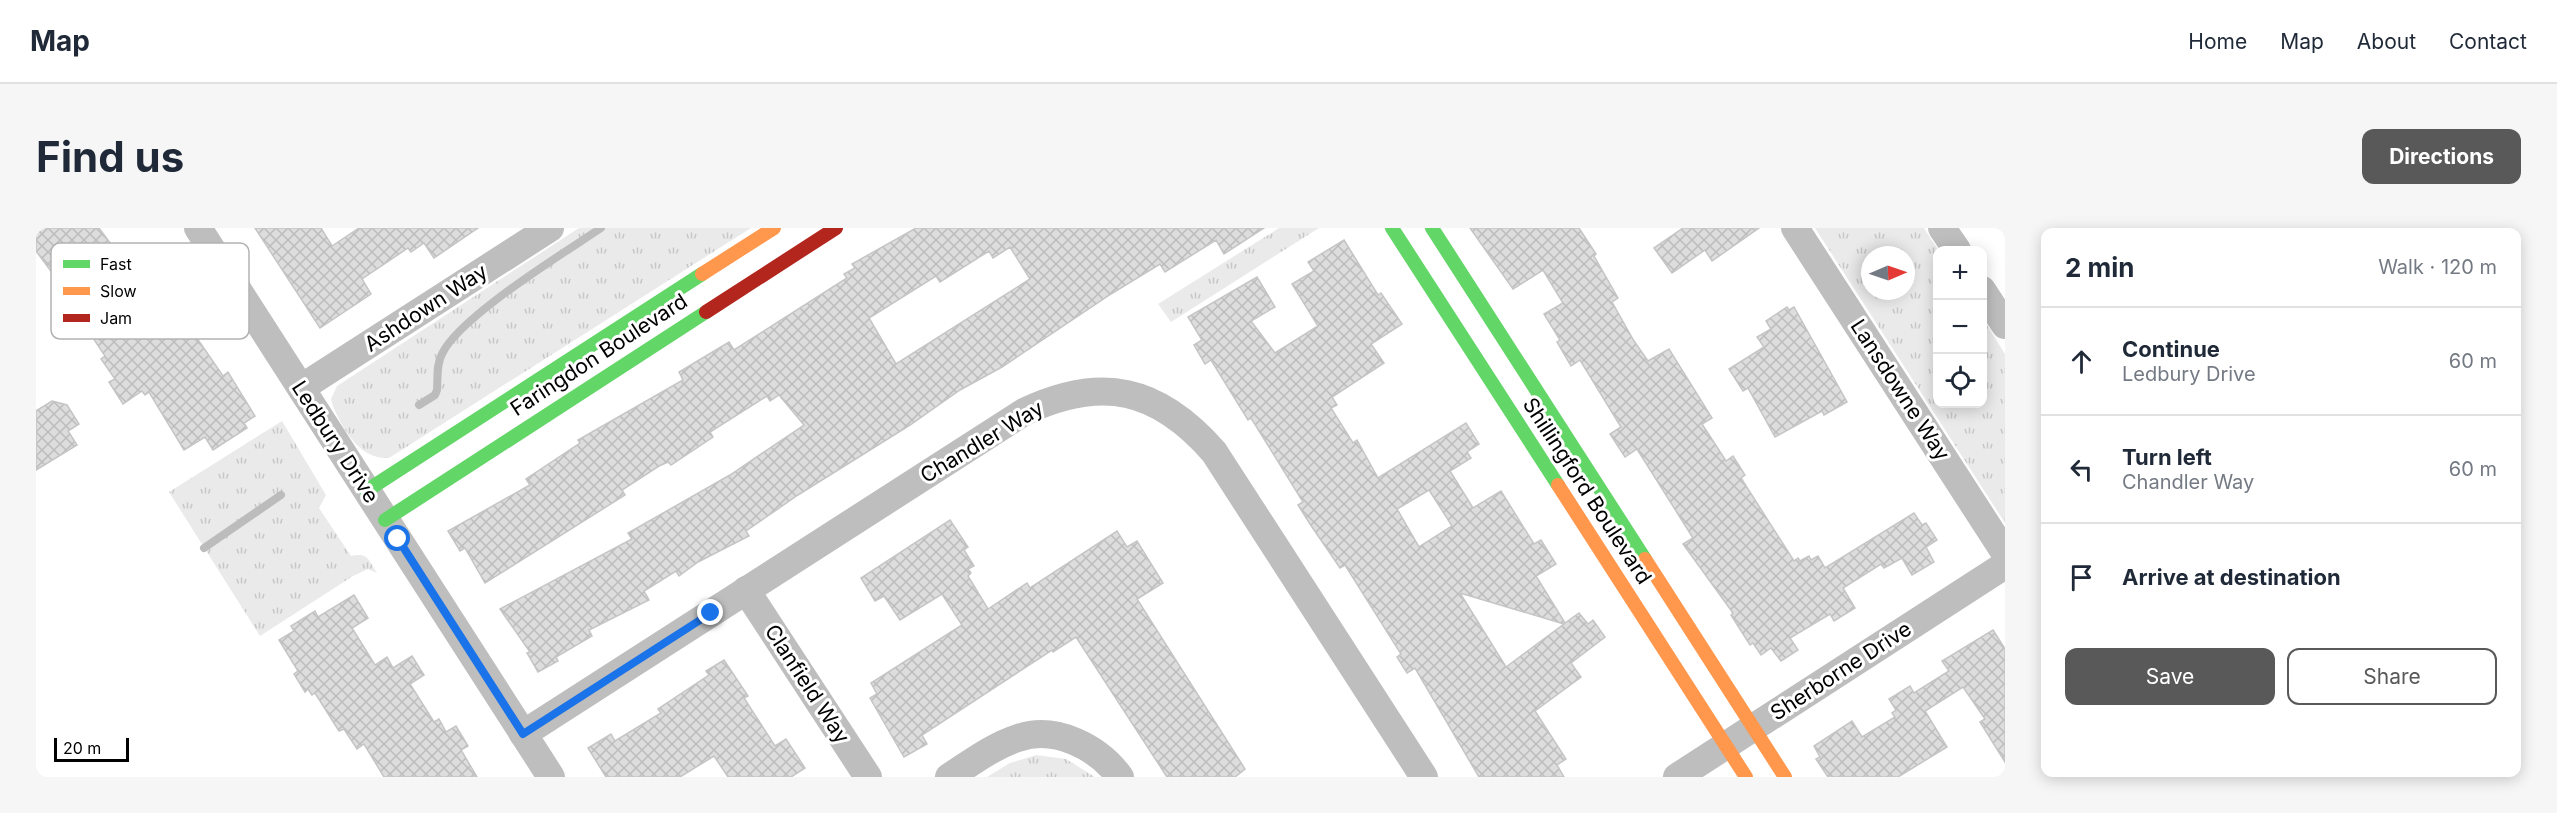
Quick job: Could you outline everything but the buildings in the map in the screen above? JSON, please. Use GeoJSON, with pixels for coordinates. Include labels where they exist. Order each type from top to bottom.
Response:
{"type":"FeatureCollection","features":[{"type":"Feature","properties":{"kind":"street","name":"Ledbury Drive"},"geometry":{"type":"LineString","coordinates":[[198,228],[208,243]]}},
{"type":"Feature","properties":{"kind":"street","name":"Ashdown Way"},"geometry":{"type":"LineString","coordinates":[[301,388],[550,228]]}},
{"type":"Feature","properties":{"kind":"street","name":"Faringdon Boulevard"},"geometry":{"type":"LineString","coordinates":[[366,491],[774,228]]}},
{"type":"Feature","properties":{"kind":"street","name":"Faringdon Boulevard"},"geometry":{"type":"LineString","coordinates":[[386,520],[836,228]]}},
{"type":"Feature","properties":{"kind":"street","name":"Shillingford Boulevard"},"geometry":{"type":"LineString","coordinates":[[1392,228],[1746,777]]}},
{"type":"Feature","properties":{"kind":"street","name":"Shillingford Boulevard"},"geometry":{"type":"LineString","coordinates":[[1432,228],[1785,777]]}},
{"type":"Feature","properties":{"kind":"street","name":"Lansdowne Way"},"geometry":{"type":"LineString","coordinates":[[1795,228],[2005,553]]}},
{"type":"Feature","properties":{"kind":"street"},"geometry":{"type":"LineString","coordinates":[[1942,228],[1954,246]]}},
{"type":"Feature","properties":{"kind":"street"},"geometry":{"type":"LineString","coordinates":[[794,235],[804,249]]}},
{"type":"Feature","properties":{"kind":"street"},"geometry":{"type":"LineString","coordinates":[[1987,297],[2005,325]]}},
{"type":"Feature","properties":{"kind":"street","name":"Ledbury Drive"},"geometry":{"type":"LineString","coordinates":[[249,307],[551,777]]}},
{"type":"Feature","properties":{"kind":"street","name":"Chandler Way"},"geometry":{"type":"LineString","coordinates":[[523,734],[1024,412],[1048,401],[1072,394],[1125,393],[1174,412],[1215,452],[1424,777]]}},
{"type":"Feature","properties":{"kind":"street","name":"Sherborne Drive"},"geometry":{"type":"LineString","coordinates":[[1677,777],[2005,565]]}},
{"type":"Feature","properties":{"kind":"street","name":"Clanfield Way"},"geometry":{"type":"LineString","coordinates":[[746,590],[868,777]]}},
{"type":"Feature","properties":{"kind":"street"},"geometry":{"type":"LineString","coordinates":[[949,777],[1002,745],[1020,737],[1036,735],[1072,740],[1090,748],[1106,760],[1120,777]]}},
{"type":"Feature","properties":{"kind":"green space"},"geometry":{"type":"Polygon","coordinates":[[[579,228],[751,228],[389,458],[369,454],[354,442],[347,434],[333,406],[331,399],[337,386],[579,228]]]}},
{"type":"Feature","properties":{"kind":"green space"},"geometry":{"type":"Polygon","coordinates":[[[1279,228],[1319,228],[1171,322],[1158,304],[1279,228]]]}},
{"type":"Feature","properties":{"kind":"green space"},"geometry":{"type":"Polygon","coordinates":[[[1815,228],[1924,228],[1935,246],[1933,246],[1933,408],[1987,408],[1987,325],[2005,354],[2005,523],[1861,300],[1915,300],[1915,246],[1861,246],[1861,299],[1815,228]]]}},
{"type":"Feature","properties":{"kind":"green space"},"geometry":{"type":"Polygon","coordinates":[[[282,421],[326,495],[319,508],[351,556],[364,556],[377,573],[368,569],[353,576],[260,636],[169,492],[282,421]]]}},
{"type":"Feature","properties":{"kind":"green space"},"geometry":{"type":"Polygon","coordinates":[[[1036,755],[1066,759],[1095,777],[987,777],[1010,763],[1036,755]]]}},
{"type":"Feature","properties":{"kind":"waterway"},"geometry":{"type":"LineString","coordinates":[[419,405],[435,395],[440,358],[452,339],[469,322],[514,286],[601,228]]}},
{"type":"Feature","properties":{"kind":"waterway"},"geometry":{"type":"LineString","coordinates":[[204,548],[281,495]]}},
{"type":"Feature","properties":{"kind":"traffic: fast"},"geometry":{"type":"LineString","coordinates":[[1392,228],[1558,485]]}},
{"type":"Feature","properties":{"kind":"traffic: fast"},"geometry":{"type":"LineString","coordinates":[[1432,228],[1645,559]]}},
{"type":"Feature","properties":{"kind":"traffic: fast"},"geometry":{"type":"LineString","coordinates":[[366,491],[702,274]]}},
{"type":"Feature","properties":{"kind":"traffic: fast"},"geometry":{"type":"LineString","coordinates":[[385,520],[706,312]]}},
{"type":"Feature","properties":{"kind":"traffic: slow"},"geometry":{"type":"LineString","coordinates":[[702,274],[774,228]]}},
{"type":"Feature","properties":{"kind":"traffic: slow"},"geometry":{"type":"LineString","coordinates":[[1558,485],[1746,777]]}},
{"type":"Feature","properties":{"kind":"traffic: slow"},"geometry":{"type":"LineString","coordinates":[[1645,559],[1785,777]]}},
{"type":"Feature","properties":{"kind":"traffic: jam"},"geometry":{"type":"LineString","coordinates":[[706,312],[836,228]]}},
{"type":"Feature","properties":{"kind":"route"},"geometry":{"type":"LineString","coordinates":[[398,539],[523,734],[711,613]]}}]}
